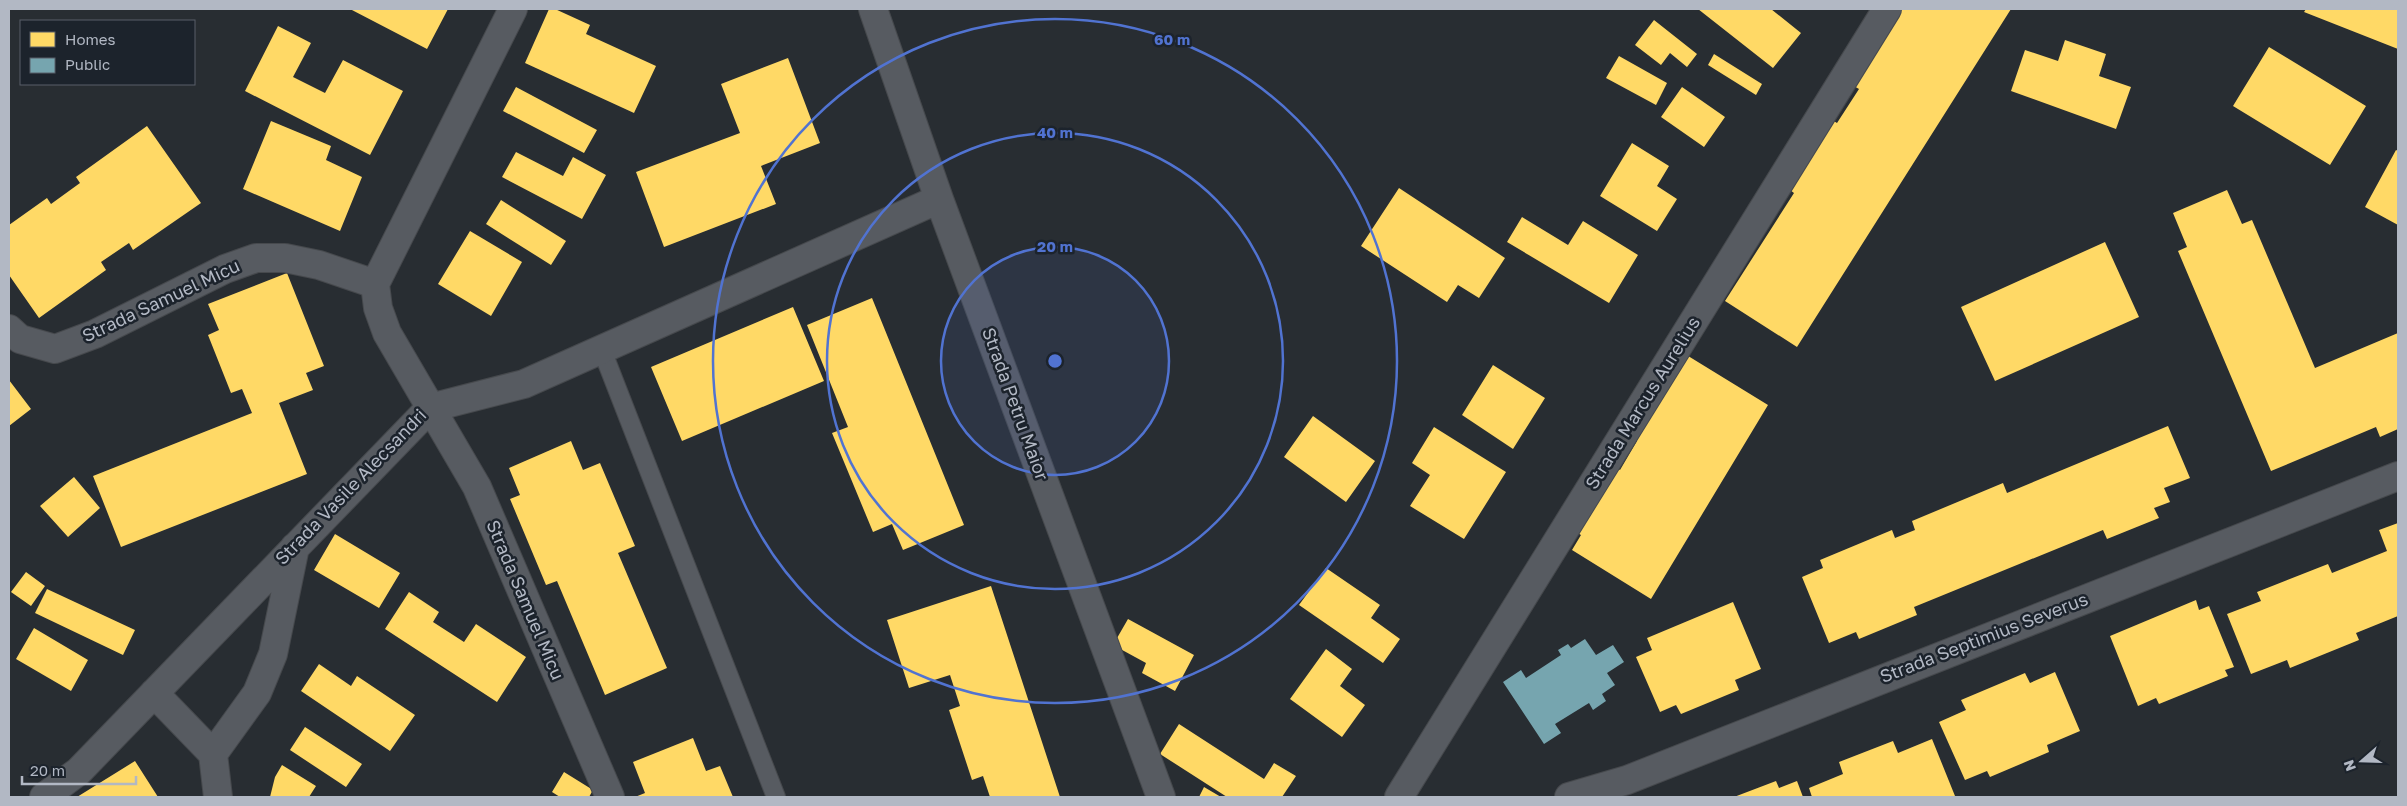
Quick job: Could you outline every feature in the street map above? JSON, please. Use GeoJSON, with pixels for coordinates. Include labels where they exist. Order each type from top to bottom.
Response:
{"type":"FeatureCollection","features":[{"type":"Feature","properties":{"kind":"street"},"geometry":{"type":"LineString","coordinates":[[375,284],[513,9]]}},
{"type":"Feature","properties":{"kind":"street","name":"Strada Petru Maior"},"geometry":{"type":"LineString","coordinates":[[873,9],[939,199],[1161,797]]}},
{"type":"Feature","properties":{"kind":"street","name":"Strada Marcus Aurelius"},"geometry":{"type":"LineString","coordinates":[[1399,797],[1887,9]]}},
{"type":"Feature","properties":{"kind":"street"},"geometry":{"type":"LineString","coordinates":[[430,408],[524,384],[939,199]]}},
{"type":"Feature","properties":{"kind":"street","name":"Strada Samuel Micu"},"geometry":{"type":"LineString","coordinates":[[9,329],[20,339],[55,349],[95,334],[226,269],[256,258],[285,258],[318,265],[375,284]]}},
{"type":"Feature","properties":{"kind":"street","name":"Strada Vasile Alecsandri"},"geometry":{"type":"LineString","coordinates":[[44,797],[79,770],[430,408],[387,333],[378,308],[375,284]]}},
{"type":"Feature","properties":{"kind":"street","name":"Strada Samuel Micu"},"geometry":{"type":"LineString","coordinates":[[430,408],[477,487],[610,797]]}},
{"type":"Feature","properties":{"kind":"street","name":"Strada Septimius Severus"},"geometry":{"type":"LineString","coordinates":[[1569,797],[1627,780],[2398,476]]}},
{"type":"Feature","properties":{"kind":"street"},"geometry":{"type":"LineString","coordinates":[[213,754],[257,693],[273,654],[295,547]]}},
{"type":"Feature","properties":{"kind":"street"},"geometry":{"type":"LineString","coordinates":[[154,692],[213,754],[218,797]]}},
{"type":"Feature","properties":{"kind":"lane"},"geometry":{"type":"LineString","coordinates":[[602,350],[776,797]]}},
{"type":"Feature","properties":{"kind":"building: Homes"},"geometry":{"type":"Polygon","coordinates":[[[350,9],[448,9],[427,49],[350,9]]]}},
{"type":"Feature","properties":{"kind":"building: Homes"},"geometry":{"type":"Polygon","coordinates":[[[549,9],[555,9],[590,25],[586,34],[656,66],[634,113],[525,63],[549,9]]]}},
{"type":"Feature","properties":{"kind":"building: Homes"},"geometry":{"type":"Polygon","coordinates":[[[1698,9],[1771,9],[1801,33],[1773,68],[1698,9]]]}},
{"type":"Feature","properties":{"kind":"building: Homes"},"geometry":{"type":"Polygon","coordinates":[[[1900,9],[2011,9],[1797,347],[1725,301],[1794,193],[1786,187],[1829,118],[1837,123],[1859,89],[1852,85],[1900,9]]]}},
{"type":"Feature","properties":{"kind":"building: Homes"},"geometry":{"type":"Polygon","coordinates":[[[2306,9],[2398,9],[2398,49],[2304,12],[2306,9]]]}},
{"type":"Feature","properties":{"kind":"building: Homes"},"geometry":{"type":"Polygon","coordinates":[[[1654,20],[1697,54],[1687,67],[1670,53],[1661,65],[1635,45],[1654,20]]]}},
{"type":"Feature","properties":{"kind":"building: Homes"},"geometry":{"type":"Polygon","coordinates":[[[278,26],[311,43],[293,77],[325,93],[343,60],[403,91],[370,155],[245,91],[278,26]]]}},
{"type":"Feature","properties":{"kind":"building: Homes"},"geometry":{"type":"Polygon","coordinates":[[[2065,40],[2106,54],[2099,76],[2131,87],[2116,129],[2011,91],[2025,50],[2058,61],[2065,40]]]}},
{"type":"Feature","properties":{"kind":"building: Homes"},"geometry":{"type":"Polygon","coordinates":[[[2269,47],[2366,106],[2330,165],[2233,106],[2269,47]]]}},
{"type":"Feature","properties":{"kind":"building: Homes"},"geometry":{"type":"Polygon","coordinates":[[[1714,54],[1762,84],[1756,95],[1708,65],[1714,54]]]}},
{"type":"Feature","properties":{"kind":"building: Homes"},"geometry":{"type":"Polygon","coordinates":[[[1619,56],[1667,83],[1656,105],[1606,78],[1619,56]]]}},
{"type":"Feature","properties":{"kind":"building: Homes"},"geometry":{"type":"Polygon","coordinates":[[[788,58],[820,143],[761,166],[776,204],[664,247],[636,172],[740,133],[721,84],[788,58]]]}},
{"type":"Feature","properties":{"kind":"building: Homes"},"geometry":{"type":"Polygon","coordinates":[[[516,87],[597,130],[584,153],[503,111],[516,87]]]}},
{"type":"Feature","properties":{"kind":"building: Homes"},"geometry":{"type":"Polygon","coordinates":[[[1682,87],[1725,117],[1704,147],[1661,117],[1682,87]]]}},
{"type":"Feature","properties":{"kind":"building: Homes"},"geometry":{"type":"Polygon","coordinates":[[[271,121],[331,146],[326,160],[362,177],[340,231],[243,189],[271,121]]]}},
{"type":"Feature","properties":{"kind":"building: Homes"},"geometry":{"type":"Polygon","coordinates":[[[147,126],[201,203],[133,250],[129,243],[101,262],[106,270],[39,318],[9,275],[9,225],[47,198],[51,204],[80,183],[76,177],[147,126]]]}},
{"type":"Feature","properties":{"kind":"building: Homes"},"geometry":{"type":"Polygon","coordinates":[[[1632,143],[1669,166],[1657,186],[1677,199],[1657,231],[1600,196],[1632,143]]]}},
{"type":"Feature","properties":{"kind":"building: Homes"},"geometry":{"type":"Polygon","coordinates":[[[2396,150],[2398,151],[2398,225],[2365,207],[2396,150]]]}},
{"type":"Feature","properties":{"kind":"building: Homes"},"geometry":{"type":"Polygon","coordinates":[[[516,152],[563,176],[573,157],[606,175],[582,219],[502,177],[516,152]]]}},
{"type":"Feature","properties":{"kind":"building: Homes"},"geometry":{"type":"Polygon","coordinates":[[[1399,188],[1505,258],[1479,298],[1458,285],[1447,302],[1361,246],[1399,188]]]}},
{"type":"Feature","properties":{"kind":"building: Homes"},"geometry":{"type":"Polygon","coordinates":[[[2227,190],[2242,224],[2252,220],[2315,368],[2398,333],[2398,429],[2380,437],[2376,427],[2271,471],[2178,251],[2187,247],[2173,213],[2227,190]]]}},
{"type":"Feature","properties":{"kind":"building: Homes"},"geometry":{"type":"Polygon","coordinates":[[[501,200],[566,241],[551,265],[486,224],[501,200]]]}},
{"type":"Feature","properties":{"kind":"building: Homes"},"geometry":{"type":"Polygon","coordinates":[[[1522,217],[1568,245],[1583,221],[1638,255],[1609,303],[1507,242],[1522,217]]]}},
{"type":"Feature","properties":{"kind":"building: Homes"},"geometry":{"type":"Polygon","coordinates":[[[470,231],[522,262],[491,316],[438,284],[470,231]]]}},
{"type":"Feature","properties":{"kind":"building: Homes"},"geometry":{"type":"Polygon","coordinates":[[[2105,242],[2139,317],[1995,381],[1961,307],[2105,242]]]}},
{"type":"Feature","properties":{"kind":"building: Homes"},"geometry":{"type":"Polygon","coordinates":[[[287,273],[324,366],[306,373],[313,390],[279,403],[307,474],[121,547],[93,476],[252,413],[242,389],[231,393],[208,335],[219,330],[208,304],[287,273]]]}},
{"type":"Feature","properties":{"kind":"building: Homes"},"geometry":{"type":"Polygon","coordinates":[[[872,298],[964,525],[903,550],[892,524],[873,532],[832,433],[848,427],[807,325],[872,298]]]}},
{"type":"Feature","properties":{"kind":"building: Homes"},"geometry":{"type":"Polygon","coordinates":[[[793,307],[824,381],[682,441],[651,367],[793,307]]]}},
{"type":"Feature","properties":{"kind":"building: Homes"},"geometry":{"type":"Polygon","coordinates":[[[1680,351],[1768,405],[1651,599],[1572,550],[1581,535],[1566,526],[1605,461],[1620,470],[1637,441],[1629,436],[1680,351]]]}},
{"type":"Feature","properties":{"kind":"building: Homes"},"geometry":{"type":"Polygon","coordinates":[[[1493,365],[1545,398],[1513,449],[1462,415],[1493,365]]]}},
{"type":"Feature","properties":{"kind":"building: Homes"},"geometry":{"type":"Polygon","coordinates":[[[9,380],[31,409],[9,426],[9,380]]]}},
{"type":"Feature","properties":{"kind":"building: Homes"},"geometry":{"type":"Polygon","coordinates":[[[1313,416],[1375,461],[1346,502],[1284,457],[1313,416]]]}},
{"type":"Feature","properties":{"kind":"building: Homes"},"geometry":{"type":"Polygon","coordinates":[[[2168,426],[2190,478],[2164,488],[2170,502],[2154,508],[2159,518],[2107,539],[2103,530],[1914,607],[1917,615],[1859,639],[1856,632],[1829,643],[1802,577],[1823,568],[1820,560],[1892,530],[1895,538],[1915,530],[1912,521],[2003,483],[2007,493],[2168,426]]]}},
{"type":"Feature","properties":{"kind":"building: Homes"},"geometry":{"type":"Polygon","coordinates":[[[1434,427],[1506,472],[1464,539],[1410,506],[1430,475],[1412,463],[1434,427]]]}},
{"type":"Feature","properties":{"kind":"building: Homes"},"geometry":{"type":"Polygon","coordinates":[[[571,441],[583,470],[600,463],[635,546],[618,553],[667,668],[605,695],[557,581],[546,585],[510,499],[520,495],[509,468],[571,441]]]}},
{"type":"Feature","properties":{"kind":"building: Homes"},"geometry":{"type":"Polygon","coordinates":[[[74,477],[100,508],[68,537],[40,506],[74,477]]]}},
{"type":"Feature","properties":{"kind":"building: Homes"},"geometry":{"type":"Polygon","coordinates":[[[2398,523],[2398,616],[2356,633],[2359,640],[2290,668],[2287,660],[2251,674],[2227,614],[2261,601],[2257,592],[2328,564],[2332,573],[2387,551],[2379,530],[2398,523]]]}},
{"type":"Feature","properties":{"kind":"building: Homes"},"geometry":{"type":"Polygon","coordinates":[[[335,534],[400,573],[379,608],[314,570],[335,534]]]}},
{"type":"Feature","properties":{"kind":"building: Homes"},"geometry":{"type":"Polygon","coordinates":[[[1326,568],[1380,605],[1371,618],[1400,639],[1383,663],[1299,605],[1326,568]]]}},
{"type":"Feature","properties":{"kind":"building: Homes"},"geometry":{"type":"Polygon","coordinates":[[[26,572],[45,586],[31,606],[11,592],[26,572]]]}},
{"type":"Feature","properties":{"kind":"building: Homes"},"geometry":{"type":"Polygon","coordinates":[[[991,586],[1060,797],[990,797],[983,776],[972,780],[949,710],[960,706],[950,675],[909,688],[887,620],[991,586]]]}},
{"type":"Feature","properties":{"kind":"building: Homes"},"geometry":{"type":"Polygon","coordinates":[[[47,589],[135,630],[123,655],[35,613],[47,589]]]}},
{"type":"Feature","properties":{"kind":"building: Homes"},"geometry":{"type":"Polygon","coordinates":[[[409,592],[439,612],[433,622],[464,642],[476,624],[526,657],[497,702],[385,629],[409,592]]]}},
{"type":"Feature","properties":{"kind":"building: Homes"},"geometry":{"type":"Polygon","coordinates":[[[2196,600],[2199,610],[2209,606],[2234,667],[2225,670],[2228,676],[2159,704],[2156,698],[2138,706],[2110,636],[2196,600]]]}},
{"type":"Feature","properties":{"kind":"building: Homes"},"geometry":{"type":"Polygon","coordinates":[[[1733,602],[1761,669],[1735,680],[1739,690],[1681,714],[1676,705],[1660,712],[1636,657],[1652,650],[1647,638],[1733,602]]]}},
{"type":"Feature","properties":{"kind":"building: Homes"},"geometry":{"type":"Polygon","coordinates":[[[1128,619],[1194,655],[1175,691],[1142,673],[1146,663],[1113,645],[1128,619]]]}},
{"type":"Feature","properties":{"kind":"building: Homes"},"geometry":{"type":"Polygon","coordinates":[[[34,628],[88,660],[71,691],[16,659],[34,628]]]}},
{"type":"Feature","properties":{"kind":"building: Homes"},"geometry":{"type":"Polygon","coordinates":[[[1326,649],[1352,669],[1340,686],[1365,705],[1342,737],[1290,699],[1326,649]]]}},
{"type":"Feature","properties":{"kind":"building: Homes"},"geometry":{"type":"Polygon","coordinates":[[[319,664],[351,686],[357,676],[415,715],[390,751],[301,691],[319,664]]]}},
{"type":"Feature","properties":{"kind":"building: Homes"},"geometry":{"type":"Polygon","coordinates":[[[2055,672],[2080,731],[2047,745],[2049,752],[1990,777],[1987,771],[1965,780],[1939,722],[1966,710],[1961,700],[2025,673],[2030,683],[2055,672]]]}},
{"type":"Feature","properties":{"kind":"building: Homes"},"geometry":{"type":"Polygon","coordinates":[[[1179,724],[1264,779],[1274,763],[1296,776],[1282,797],[1227,797],[1160,754],[1179,724]]]}},
{"type":"Feature","properties":{"kind":"building: Homes"},"geometry":{"type":"Polygon","coordinates":[[[305,727],[362,764],[346,787],[290,750],[305,727]]]}},
{"type":"Feature","properties":{"kind":"building: Homes"},"geometry":{"type":"Polygon","coordinates":[[[693,738],[706,771],[720,766],[733,797],[635,797],[645,793],[633,762],[693,738]]]}},
{"type":"Feature","properties":{"kind":"building: Homes"},"geometry":{"type":"Polygon","coordinates":[[[1932,739],[1955,796],[1812,797],[1809,788],[1843,774],[1839,762],[1893,741],[1898,753],[1932,739]]]}},
{"type":"Feature","properties":{"kind":"building: Homes"},"geometry":{"type":"Polygon","coordinates":[[[135,761],[158,797],[77,797],[135,761]]]}},
{"type":"Feature","properties":{"kind":"building: Homes"},"geometry":{"type":"Polygon","coordinates":[[[282,765],[316,786],[309,797],[270,797],[275,777],[282,765]]]}},
{"type":"Feature","properties":{"kind":"building: Homes"},"geometry":{"type":"Polygon","coordinates":[[[564,772],[593,790],[589,797],[560,797],[552,792],[564,772]]]}},
{"type":"Feature","properties":{"kind":"building: Homes"},"geometry":{"type":"Polygon","coordinates":[[[1776,781],[1779,788],[1797,781],[1803,797],[1734,797],[1776,781]]]}},
{"type":"Feature","properties":{"kind":"building: Homes"},"geometry":{"type":"Polygon","coordinates":[[[1204,787],[1221,797],[1199,797],[1204,787]]]}},
{"type":"Feature","properties":{"kind":"building: Public"},"geometry":{"type":"Polygon","coordinates":[[[1585,639],[1596,655],[1613,645],[1624,662],[1607,673],[1615,685],[1602,694],[1606,701],[1593,710],[1589,703],[1555,724],[1561,733],[1544,744],[1503,682],[1521,670],[1526,678],[1561,655],[1558,650],[1568,644],[1571,648],[1585,639]]]}}]}
